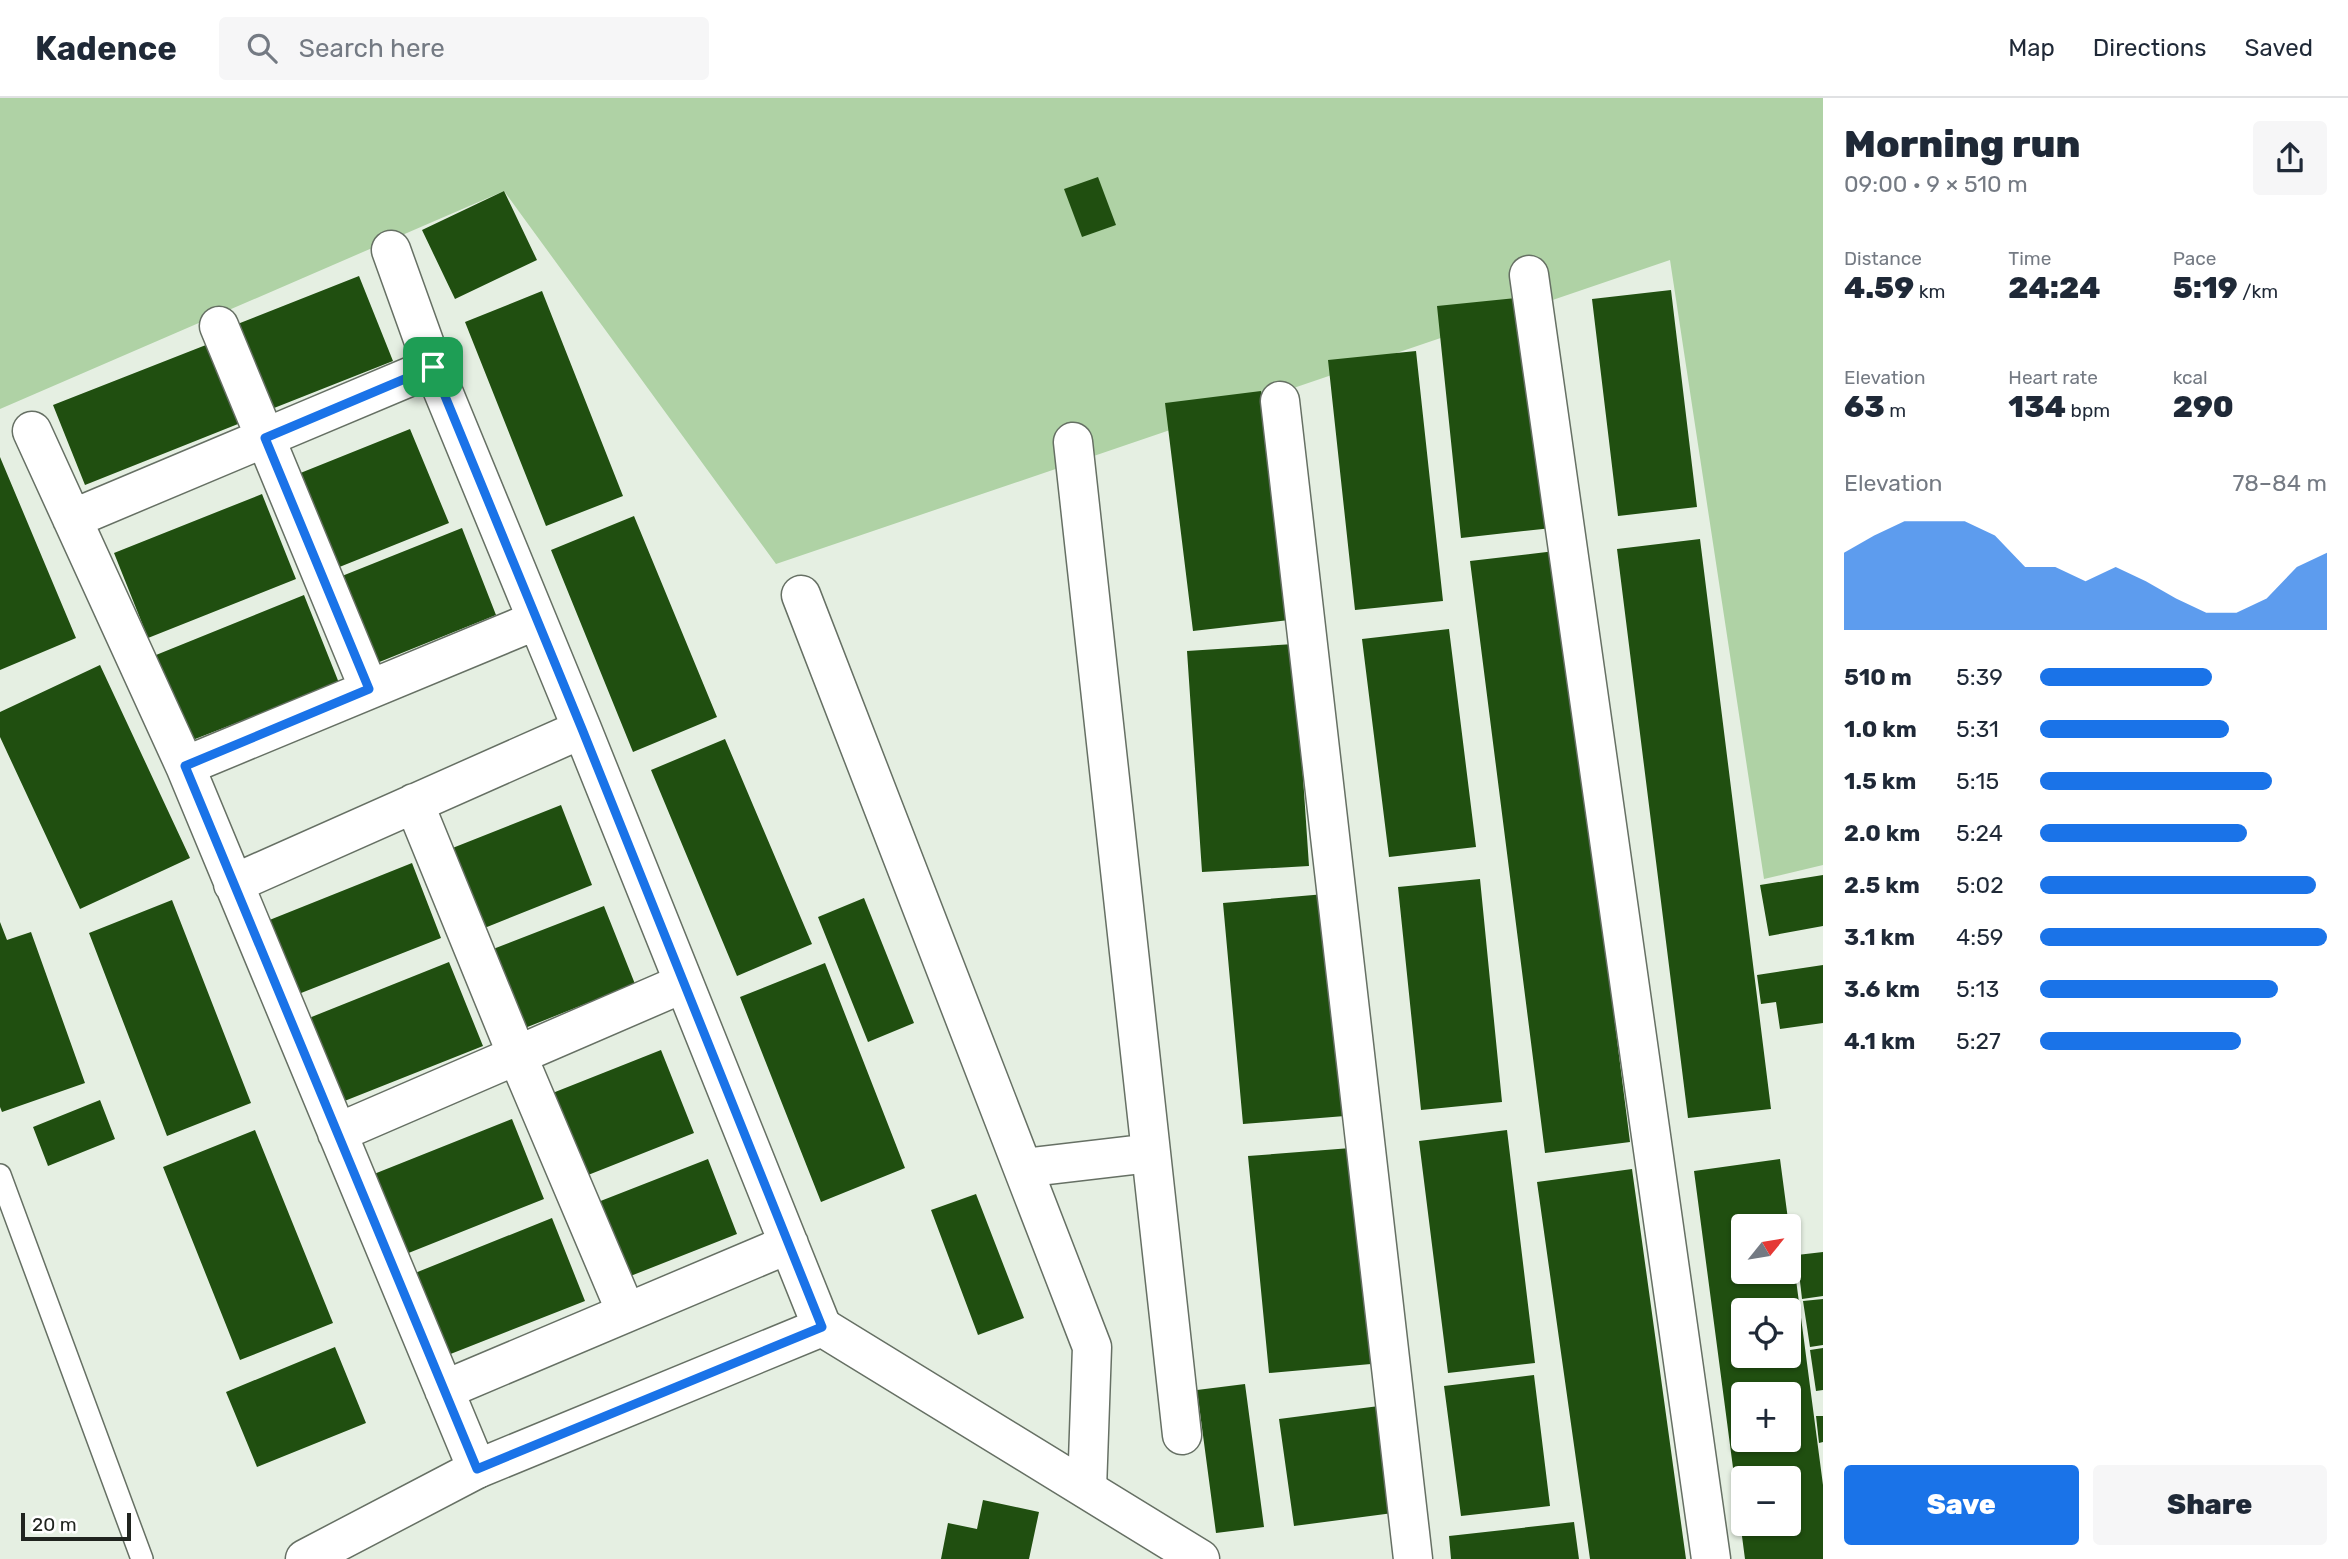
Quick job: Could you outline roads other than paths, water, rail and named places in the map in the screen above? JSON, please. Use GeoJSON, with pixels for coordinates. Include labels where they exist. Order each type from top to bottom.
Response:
{"type":"FeatureCollection","features":[{"type":"Feature","properties":{"kind":"street"},"geometry":{"type":"LineString","coordinates":[[391,250],[433,367],[582,729],[822,1327],[1200,1559]]}},
{"type":"Feature","properties":{"kind":"street"},"geometry":{"type":"LineString","coordinates":[[1529,275],[1711,1559]]}},
{"type":"Feature","properties":{"kind":"street"},"geometry":{"type":"LineString","coordinates":[[219,326],[369,689]]}},
{"type":"Feature","properties":{"kind":"street"},"geometry":{"type":"LineString","coordinates":[[72,519],[433,367]]}},
{"type":"Feature","properties":{"kind":"street"},"geometry":{"type":"LineString","coordinates":[[1280,401],[1413,1559]]}},
{"type":"Feature","properties":{"kind":"street"},"geometry":{"type":"LineString","coordinates":[[32,431],[185,766],[477,1469]]}},
{"type":"Feature","properties":{"kind":"street"},"geometry":{"type":"LineString","coordinates":[[1073,442],[1182,1434]]}},
{"type":"Feature","properties":{"kind":"street"},"geometry":{"type":"LineString","coordinates":[[801,595],[1092,1347],[1087,1489]]}},
{"type":"Feature","properties":{"kind":"street"},"geometry":{"type":"LineString","coordinates":[[185,766],[537,620]]}},
{"type":"Feature","properties":{"kind":"street"},"geometry":{"type":"LineString","coordinates":[[233,884],[582,729]]}},
{"type":"Feature","properties":{"kind":"street"},"geometry":{"type":"LineString","coordinates":[[414,803],[626,1312]]}},
{"type":"Feature","properties":{"kind":"street"},"geometry":{"type":"LineString","coordinates":[[337,1133],[684,983]]}},
{"type":"Feature","properties":{"kind":"street"},"geometry":{"type":"LineString","coordinates":[[1023,1168],[1151,1153]]}},
{"type":"Feature","properties":{"kind":"street"},"geometry":{"type":"LineString","coordinates":[[444,1390],[789,1244]]}},
{"type":"Feature","properties":{"kind":"street"},"geometry":{"type":"LineString","coordinates":[[305,1559],[477,1469],[822,1327]]}},
{"type":"Feature","properties":{"kind":"lane"},"geometry":{"type":"LineString","coordinates":[[0,1175],[142,1559]]}}]}
